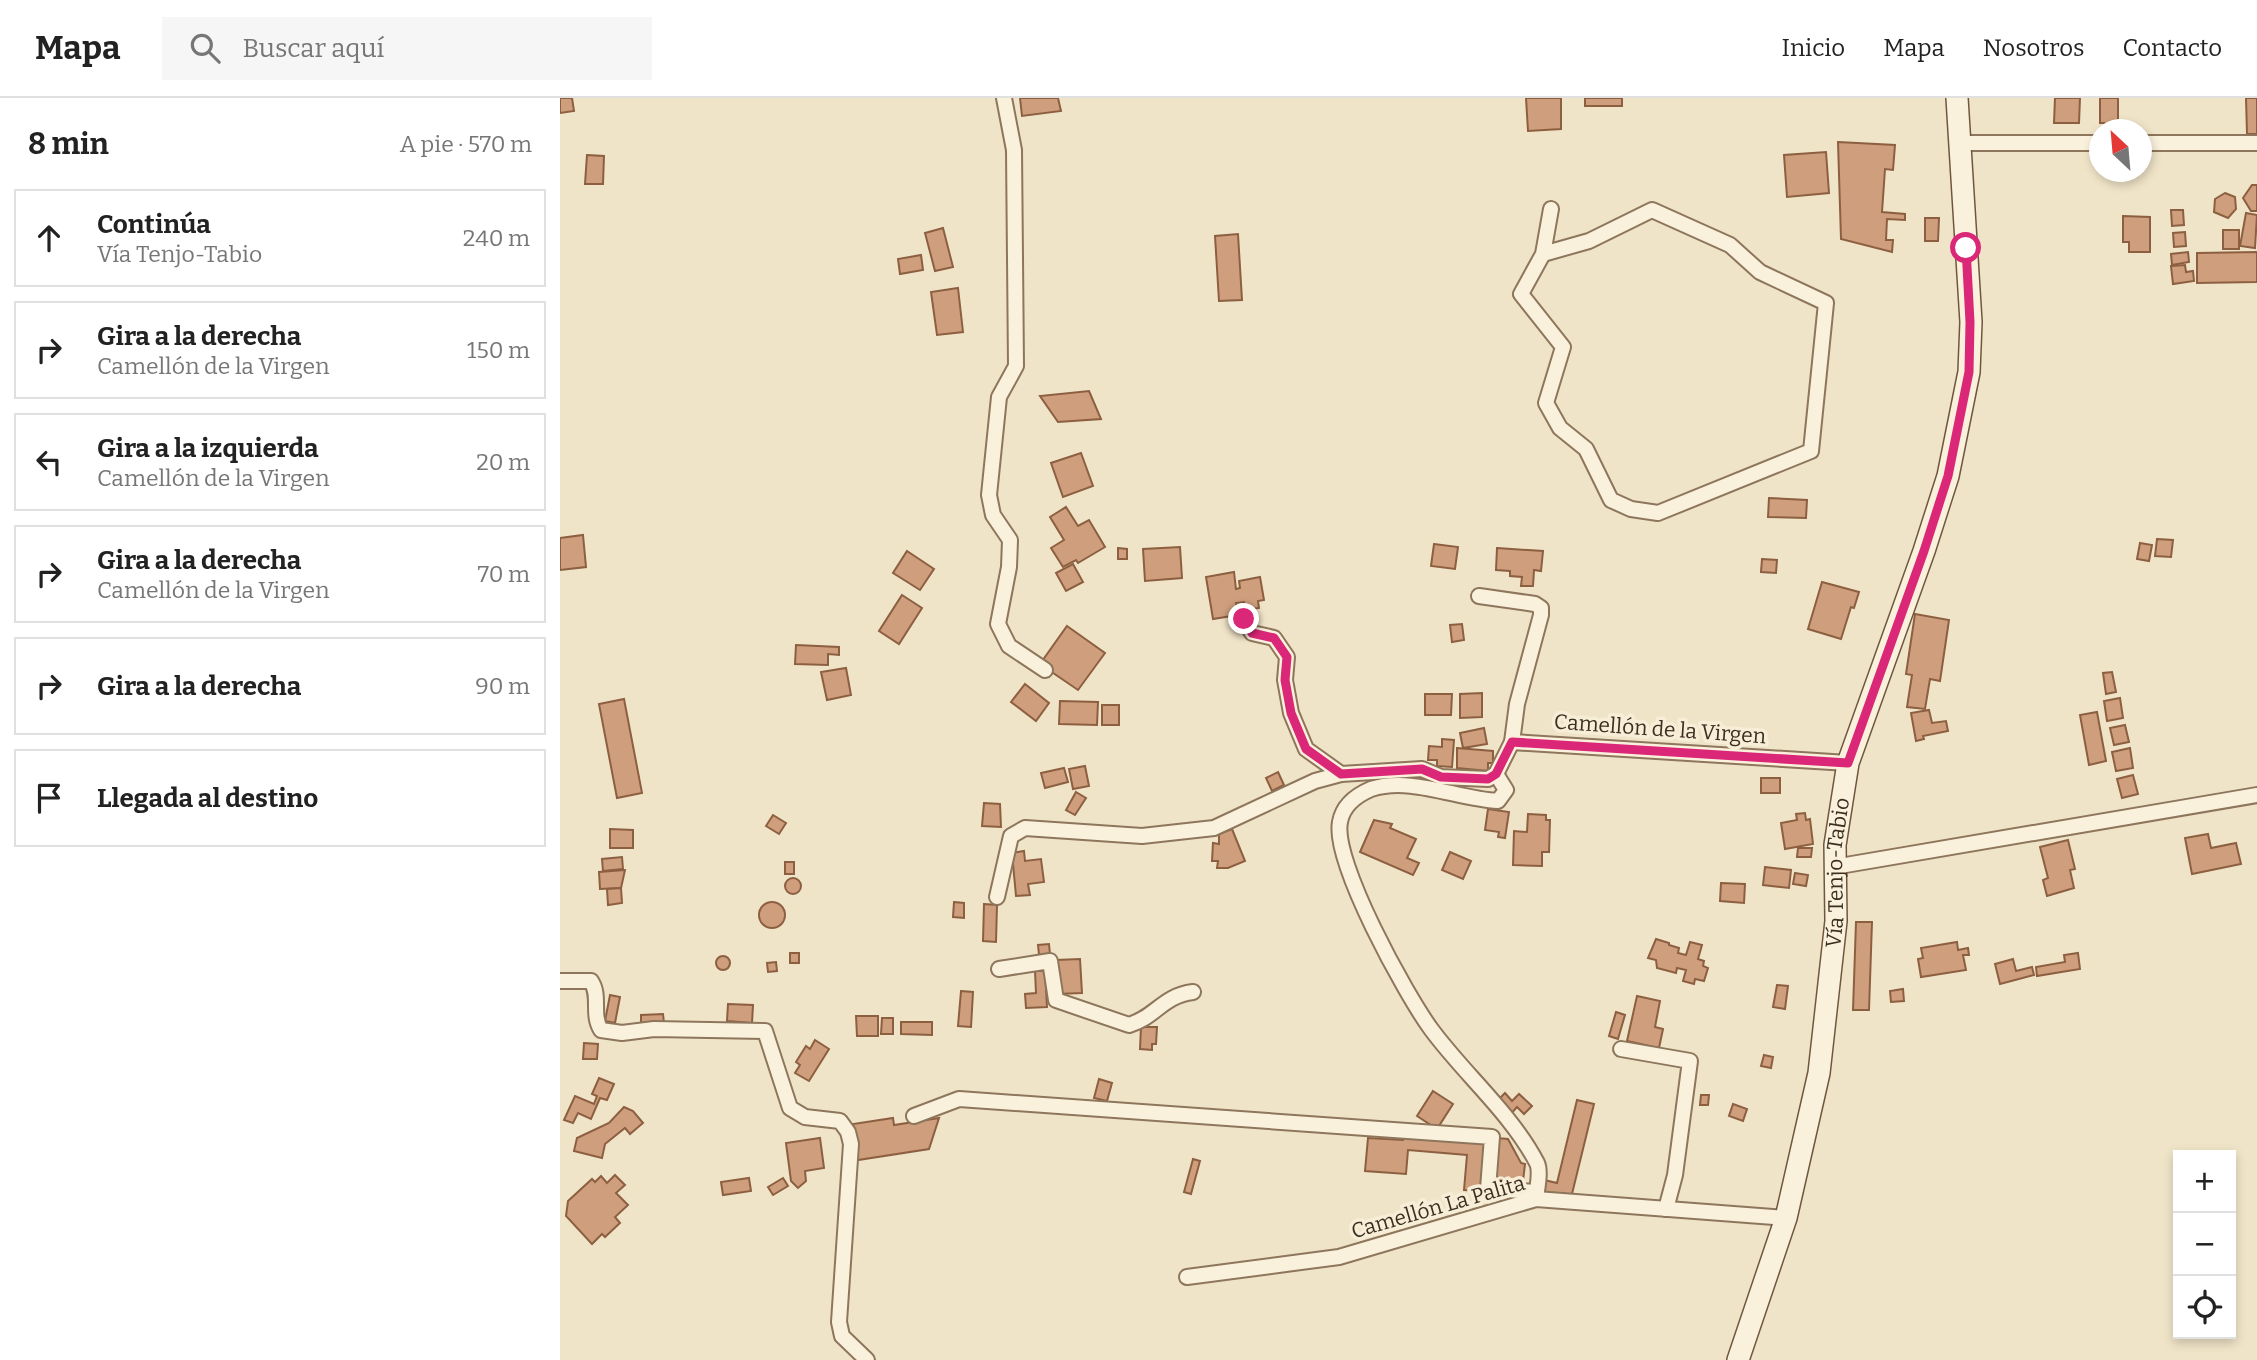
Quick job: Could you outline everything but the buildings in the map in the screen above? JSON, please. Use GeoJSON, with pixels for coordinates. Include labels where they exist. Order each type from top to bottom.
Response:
{"type":"FeatureCollection","features":[{"type":"Feature","properties":{"kind":"main road","name":"Vía Tenjo-Tabio"},"geometry":{"type":"LineString","coordinates":[[1738,1360],[1786,1218],[1819,1073],[1836,921],[1835,867],[1848,763],[1948,476],[1969,372],[1970,322],[1957,98]]}},
{"type":"Feature","properties":{"kind":"street"},"geometry":{"type":"LineString","coordinates":[[1004,98],[1014,150],[1017,240],[1014,341],[1017,366],[999,397],[989,495],[993,515],[1010,540],[1009,567],[998,624],[1009,646],[1045,670]]}},
{"type":"Feature","properties":{"kind":"street"},"geometry":{"type":"LineString","coordinates":[[1960,143],[2089,143]]}},
{"type":"Feature","properties":{"kind":"street"},"geometry":{"type":"LineString","coordinates":[[2152,143],[2257,144]]}},
{"type":"Feature","properties":{"kind":"street"},"geometry":{"type":"LineString","coordinates":[[1543,254],[1589,241],[1652,209],[1730,245],[1760,272],[1826,303],[1811,451],[1658,513],[1631,509],[1611,500],[1586,449],[1560,428],[1546,403],[1563,347],[1521,293],[1543,254],[1551,209]]}},
{"type":"Feature","properties":{"kind":"street"},"geometry":{"type":"LineString","coordinates":[[997,897],[1011,836],[1025,828],[1142,836],[1214,828],[1315,780],[1341,774],[1422,769],[1441,777],[1488,779],[1496,774],[1512,742],[1517,704],[1541,608],[1535,604],[1479,596]]}},
{"type":"Feature","properties":{"kind":"street"},"geometry":{"type":"LineString","coordinates":[[1244,619],[1252,633],[1274,638],[1287,657],[1285,680],[1291,713],[1306,749],[1341,774]]}},
{"type":"Feature","properties":{"kind":"street","name":"Camellón de la Virgen"},"geometry":{"type":"LineString","coordinates":[[1512,742],[1848,763]]}},
{"type":"Feature","properties":{"kind":"street"},"geometry":{"type":"LineString","coordinates":[[914,1116],[959,1099],[1492,1137],[1488,1189],[1536,1196],[1539,1165],[1516,1132],[1430,1028],[1392,964],[1347,867],[1341,846],[1339,821],[1351,800],[1372,789],[1395,785],[1498,801],[1506,790],[1496,774]]}},
{"type":"Feature","properties":{"kind":"street"},"geometry":{"type":"LineString","coordinates":[[1835,867],[2257,795]]}},
{"type":"Feature","properties":{"kind":"street"},"geometry":{"type":"LineString","coordinates":[[999,969],[1050,961],[1056,1000],[1129,1025],[1141,1021],[1175,994],[1193,992]]}},
{"type":"Feature","properties":{"kind":"street"},"geometry":{"type":"LineString","coordinates":[[560,981],[591,981],[595,988],[595,1021],[601,1030],[622,1033],[654,1029],[765,1031],[790,1108],[805,1117],[840,1121],[848,1132],[850,1144],[839,1322],[842,1336],[867,1360]]}},
{"type":"Feature","properties":{"kind":"street"},"geometry":{"type":"LineString","coordinates":[[1621,1049],[1690,1061],[1675,1175],[1666,1209]]}},
{"type":"Feature","properties":{"kind":"street","name":"Camellón La Palita"},"geometry":{"type":"LineString","coordinates":[[1187,1276],[1339,1257],[1536,1196],[1786,1218]]}},
{"type":"Feature","properties":{"kind":"route"},"geometry":{"type":"LineString","coordinates":[[1244,619],[1252,633],[1274,638],[1287,657],[1285,680],[1291,713],[1306,749],[1341,774],[1422,769],[1441,777],[1488,779],[1496,774],[1512,742],[1848,763],[1948,476],[1969,372],[1970,322],[1966,248]]}}]}
